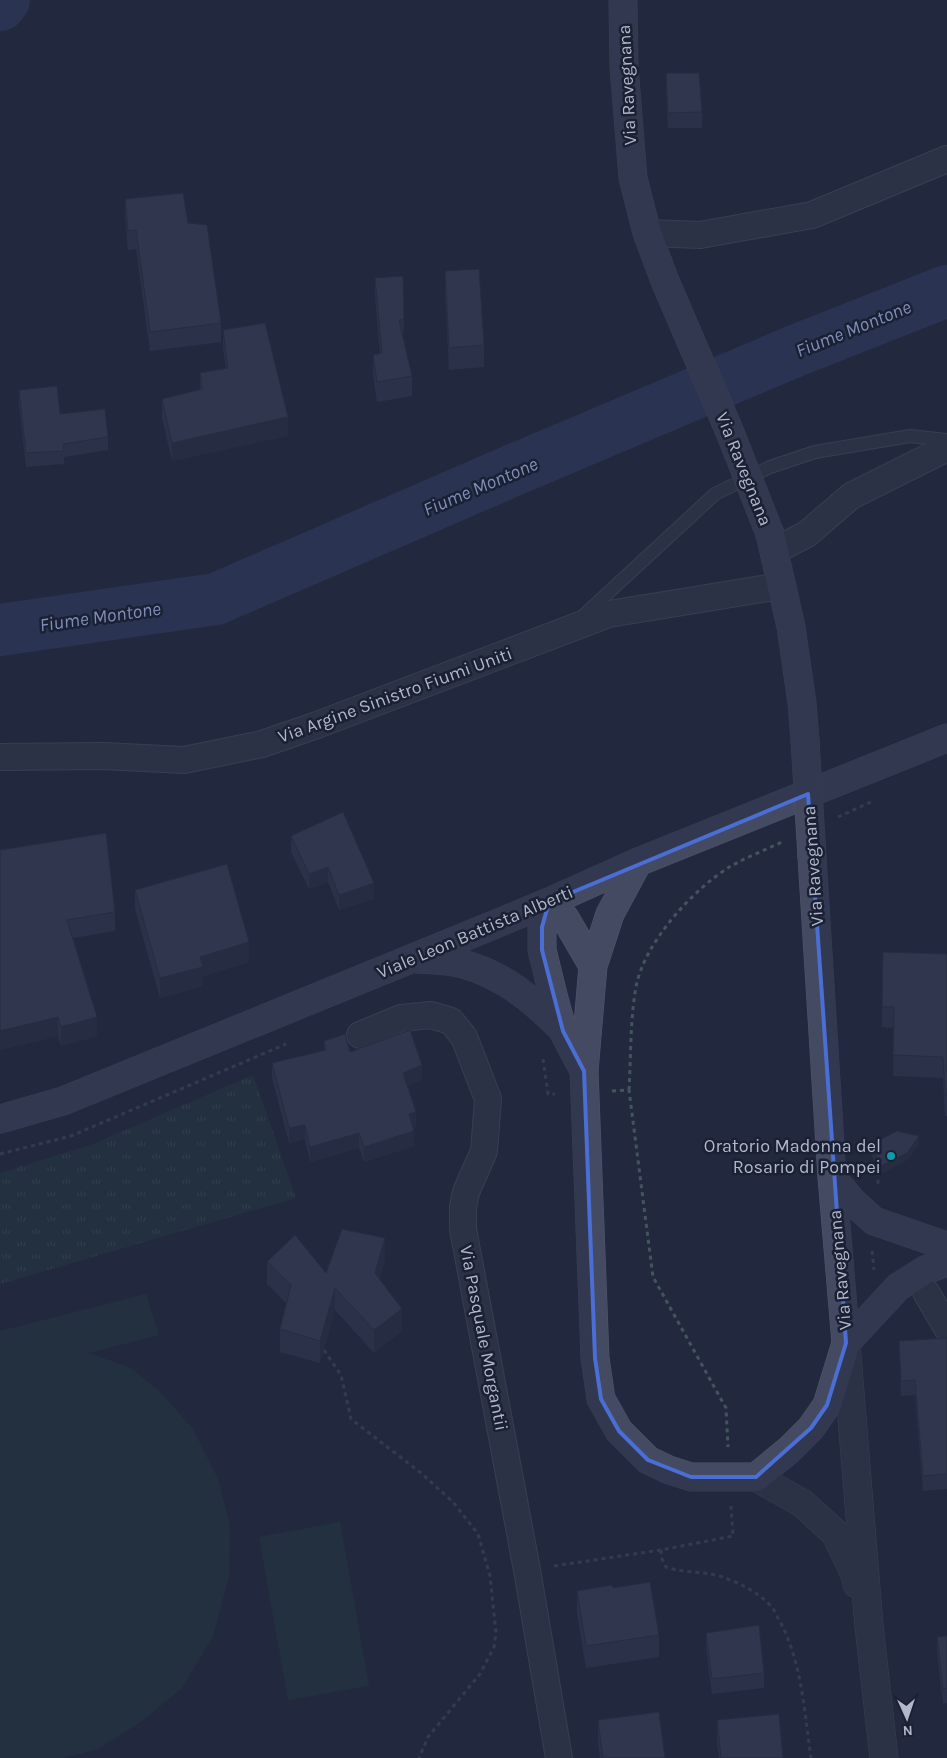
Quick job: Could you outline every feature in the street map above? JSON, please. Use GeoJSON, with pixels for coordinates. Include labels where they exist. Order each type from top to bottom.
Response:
{"type":"FeatureCollection","features":[{"type":"Feature","properties":{"kind":"main road","name":"Via Ravegnana"},"geometry":{"type":"LineString","coordinates":[[623,0],[624,67],[633,178],[647,233],[665,281],[729,430],[772,543],[782,582],[796,664],[805,740],[832,1177],[846,1343]]}},
{"type":"Feature","properties":{"kind":"main road","name":"Viale Leon Battista Alberti"},"geometry":{"type":"LineString","coordinates":[[0,1119],[62,1101],[549,902],[638,862],[947,738]]}},
{"type":"Feature","properties":{"kind":"main road"},"geometry":{"type":"LineString","coordinates":[[638,862],[610,914],[593,966],[584,1071],[595,1358],[601,1399],[619,1431],[648,1460],[669,1470],[691,1477],[756,1477],[789,1450],[806,1433],[827,1405],[846,1343],[898,1287],[925,1270],[947,1262]]}},
{"type":"Feature","properties":{"kind":"main road"},"geometry":{"type":"LineString","coordinates":[[584,1071],[564,1031],[542,950],[542,927],[549,902],[565,918],[593,966]]}},
{"type":"Feature","properties":{"kind":"main road"},"geometry":{"type":"LineString","coordinates":[[413,958],[462,963],[497,976],[534,1001],[564,1031]]}},
{"type":"Feature","properties":{"kind":"main road"},"geometry":{"type":"LineString","coordinates":[[832,1177],[852,1201],[874,1221],[947,1246]]}},
{"type":"Feature","properties":{"kind":"street"},"geometry":{"type":"LineString","coordinates":[[647,233],[700,235],[812,214],[947,159]]}},
{"type":"Feature","properties":{"kind":"street"},"geometry":{"type":"LineString","coordinates":[[772,543],[807,534],[851,496],[947,448]]}},
{"type":"Feature","properties":{"kind":"street","name":"Via Argine Sinistro Fiumi Uniti"},"geometry":{"type":"LineString","coordinates":[[0,757],[103,756],[184,760],[262,744],[317,725],[609,614],[768,588],[782,582]]}},
{"type":"Feature","properties":{"kind":"street","name":"Via Pasquale Morgantii"},"geometry":{"type":"LineString","coordinates":[[360,1035],[401,1018],[431,1015],[451,1022],[464,1037],[488,1099],[484,1151],[466,1192],[463,1206],[463,1229],[527,1570],[559,1758]]}},
{"type":"Feature","properties":{"kind":"street"},"geometry":{"type":"LineString","coordinates":[[926,1292],[947,1328]]}},
{"type":"Feature","properties":{"kind":"street","name":"Via Ravegnana"},"geometry":{"type":"LineString","coordinates":[[846,1343],[869,1626],[884,1758]]}},
{"type":"Feature","properties":{"kind":"street"},"geometry":{"type":"LineString","coordinates":[[756,1477],[802,1503],[835,1533],[854,1572],[869,1626]]}},
{"type":"Feature","properties":{"kind":"lane"},"geometry":{"type":"LineString","coordinates":[[568,630],[715,494],[770,467],[815,452],[910,436],[947,440]]}},
{"type":"Feature","properties":{"kind":"path"},"geometry":{"type":"LineString","coordinates":[[834,819],[878,799]]}},
{"type":"Feature","properties":{"kind":"path"},"geometry":{"type":"LineString","coordinates":[[728,1447],[726,1408],[653,1277],[629,1090],[636,986],[647,958],[662,933],[680,909],[702,888],[731,866],[790,839]]}},
{"type":"Feature","properties":{"kind":"path"},"geometry":{"type":"LineString","coordinates":[[0,1154],[71,1136],[290,1042]]}},
{"type":"Feature","properties":{"kind":"path"},"geometry":{"type":"LineString","coordinates":[[542,1057],[548,1094],[564,1094]]}},
{"type":"Feature","properties":{"kind":"path"},"geometry":{"type":"LineString","coordinates":[[604,1091],[629,1090]]}},
{"type":"Feature","properties":{"kind":"path"},"geometry":{"type":"LineString","coordinates":[[876,1164],[878,1174]]}},
{"type":"Feature","properties":{"kind":"path"},"geometry":{"type":"LineString","coordinates":[[872,1245],[874,1272]]}},
{"type":"Feature","properties":{"kind":"path"},"geometry":{"type":"LineString","coordinates":[[324,1350],[341,1375],[351,1419],[421,1473],[452,1502],[478,1534],[490,1576],[496,1633],[494,1647],[480,1674],[428,1737],[419,1758]]}},
{"type":"Feature","properties":{"kind":"path"},"geometry":{"type":"LineString","coordinates":[[552,1566],[661,1550],[733,1536],[731,1506]]}},
{"type":"Feature","properties":{"kind":"path"},"geometry":{"type":"LineString","coordinates":[[661,1550],[661,1557],[666,1567],[676,1571],[697,1571],[724,1577],[750,1588],[772,1606],[785,1630],[796,1658],[811,1758]]}},
{"type":"Feature","properties":{"kind":"path"},"geometry":{"type":"LineString","coordinates":[[490,1576],[496,1575]]}},
{"type":"Feature","properties":{"kind":"highlighted area"},"geometry":{"type":"Polygon","coordinates":[[[808,794],[846,1343],[827,1405],[811,1428],[756,1477],[691,1477],[648,1460],[619,1431],[601,1399],[595,1358],[584,1071],[563,1031],[542,950],[542,927],[549,902],[808,794]]]}},
{"type":"Feature","properties":{"kind":"green space"},"geometry":{"type":"Polygon","coordinates":[[[253,1075],[296,1198],[0,1284],[0,1173],[93,1144],[253,1075]]]}},
{"type":"Feature","properties":{"kind":"green space"},"geometry":{"type":"Polygon","coordinates":[[[146,1294],[159,1335],[89,1353],[131,1368],[159,1391],[193,1429],[218,1479],[230,1526],[229,1576],[213,1636],[182,1688],[142,1721],[98,1749],[64,1758],[0,1758],[0,1331],[146,1294]]]}},
{"type":"Feature","properties":{"kind":"green space"},"geometry":{"type":"Polygon","coordinates":[[[340,1522],[369,1686],[288,1700],[259,1537],[340,1522]]]}},
{"type":"Feature","properties":{"kind":"building"},"geometry":{"type":"Polygon","coordinates":[[[666,73],[699,73],[702,112],[668,113],[666,73]]]}},
{"type":"Feature","properties":{"kind":"building"},"geometry":{"type":"Polygon","coordinates":[[[183,193],[188,223],[207,225],[221,323],[150,332],[136,230],[128,231],[125,199],[183,193]]]}},
{"type":"Feature","properties":{"kind":"building"},"geometry":{"type":"Polygon","coordinates":[[[479,269],[484,345],[449,348],[445,271],[479,269]]]}},
{"type":"Feature","properties":{"kind":"building"},"geometry":{"type":"Polygon","coordinates":[[[403,276],[404,320],[399,320],[412,376],[377,382],[373,355],[382,353],[375,278],[403,276]]]}},
{"type":"Feature","properties":{"kind":"building"},"geometry":{"type":"Polygon","coordinates":[[[265,323],[288,417],[172,443],[162,399],[202,389],[200,373],[228,368],[223,330],[265,323]]]}},
{"type":"Feature","properties":{"kind":"building"},"geometry":{"type":"Polygon","coordinates":[[[57,386],[60,414],[105,409],[108,437],[63,444],[64,451],[26,453],[19,390],[57,386]]]}},
{"type":"Feature","properties":{"kind":"building"},"geometry":{"type":"Polygon","coordinates":[[[343,812],[374,883],[339,895],[328,867],[309,874],[291,836],[343,812]]]}},
{"type":"Feature","properties":{"kind":"building"},"geometry":{"type":"Polygon","coordinates":[[[106,833],[115,912],[67,920],[97,1017],[61,1027],[58,1017],[0,1031],[0,850],[106,833]]]}},
{"type":"Feature","properties":{"kind":"building"},"geometry":{"type":"Polygon","coordinates":[[[227,864],[249,942],[200,957],[203,967],[160,978],[135,890],[227,864]]]}},
{"type":"Feature","properties":{"kind":"building"},"geometry":{"type":"Polygon","coordinates":[[[883,952],[947,954],[947,1095],[945,1095],[943,1057],[893,1055],[894,1007],[882,1007],[883,952]]]}},
{"type":"Feature","properties":{"kind":"building"},"geometry":{"type":"Polygon","coordinates":[[[410,1030],[422,1065],[403,1073],[416,1112],[409,1114],[414,1131],[364,1147],[359,1133],[310,1147],[305,1125],[289,1128],[272,1063],[326,1050],[324,1041],[345,1034],[350,1052],[410,1030]]]}},
{"type":"Feature","properties":{"kind":"building","name":"Oratorio Madonna del Rosario di Pompei"},"geometry":{"type":"Polygon","coordinates":[[[897,1131],[919,1136],[907,1153],[881,1166],[870,1145],[897,1131]]]}},
{"type":"Feature","properties":{"kind":"building"},"geometry":{"type":"Polygon","coordinates":[[[342,1229],[385,1238],[375,1273],[402,1309],[374,1330],[335,1288],[320,1341],[280,1329],[291,1285],[267,1262],[295,1235],[326,1273],[342,1229]]]}},
{"type":"Feature","properties":{"kind":"building"},"geometry":{"type":"Polygon","coordinates":[[[947,1338],[947,1474],[923,1476],[915,1380],[901,1381],[899,1341],[947,1338]]]}},
{"type":"Feature","properties":{"kind":"building"},"geometry":{"type":"Polygon","coordinates":[[[650,1582],[659,1635],[586,1646],[577,1591],[612,1585],[613,1588],[650,1582]]]}},
{"type":"Feature","properties":{"kind":"building"},"geometry":{"type":"Polygon","coordinates":[[[759,1625],[764,1673],[712,1679],[706,1633],[759,1625]]]}},
{"type":"Feature","properties":{"kind":"building"},"geometry":{"type":"Polygon","coordinates":[[[947,1636],[947,1688],[943,1689],[937,1637],[947,1636]]]}},
{"type":"Feature","properties":{"kind":"building"},"geometry":{"type":"Polygon","coordinates":[[[659,1712],[665,1758],[603,1758],[598,1720],[659,1712]]]}},
{"type":"Feature","properties":{"kind":"building"},"geometry":{"type":"Polygon","coordinates":[[[779,1714],[783,1758],[721,1758],[717,1720],[779,1714]]]}},
{"type":"Feature","properties":{"kind":"waterway"},"geometry":{"type":"LineString","coordinates":[[0,5],[4,0]]}},
{"type":"Feature","properties":{"kind":"waterway","name":"Fiume Montone"},"geometry":{"type":"LineString","coordinates":[[0,630],[216,599],[795,351],[947,291]]}},
{"type":"Feature","properties":{"kind":"place","name":"Oratorio Madonna del Rosario di Pompei"},"geometry":{"type":"Point","coordinates":[891,1156]}}]}
